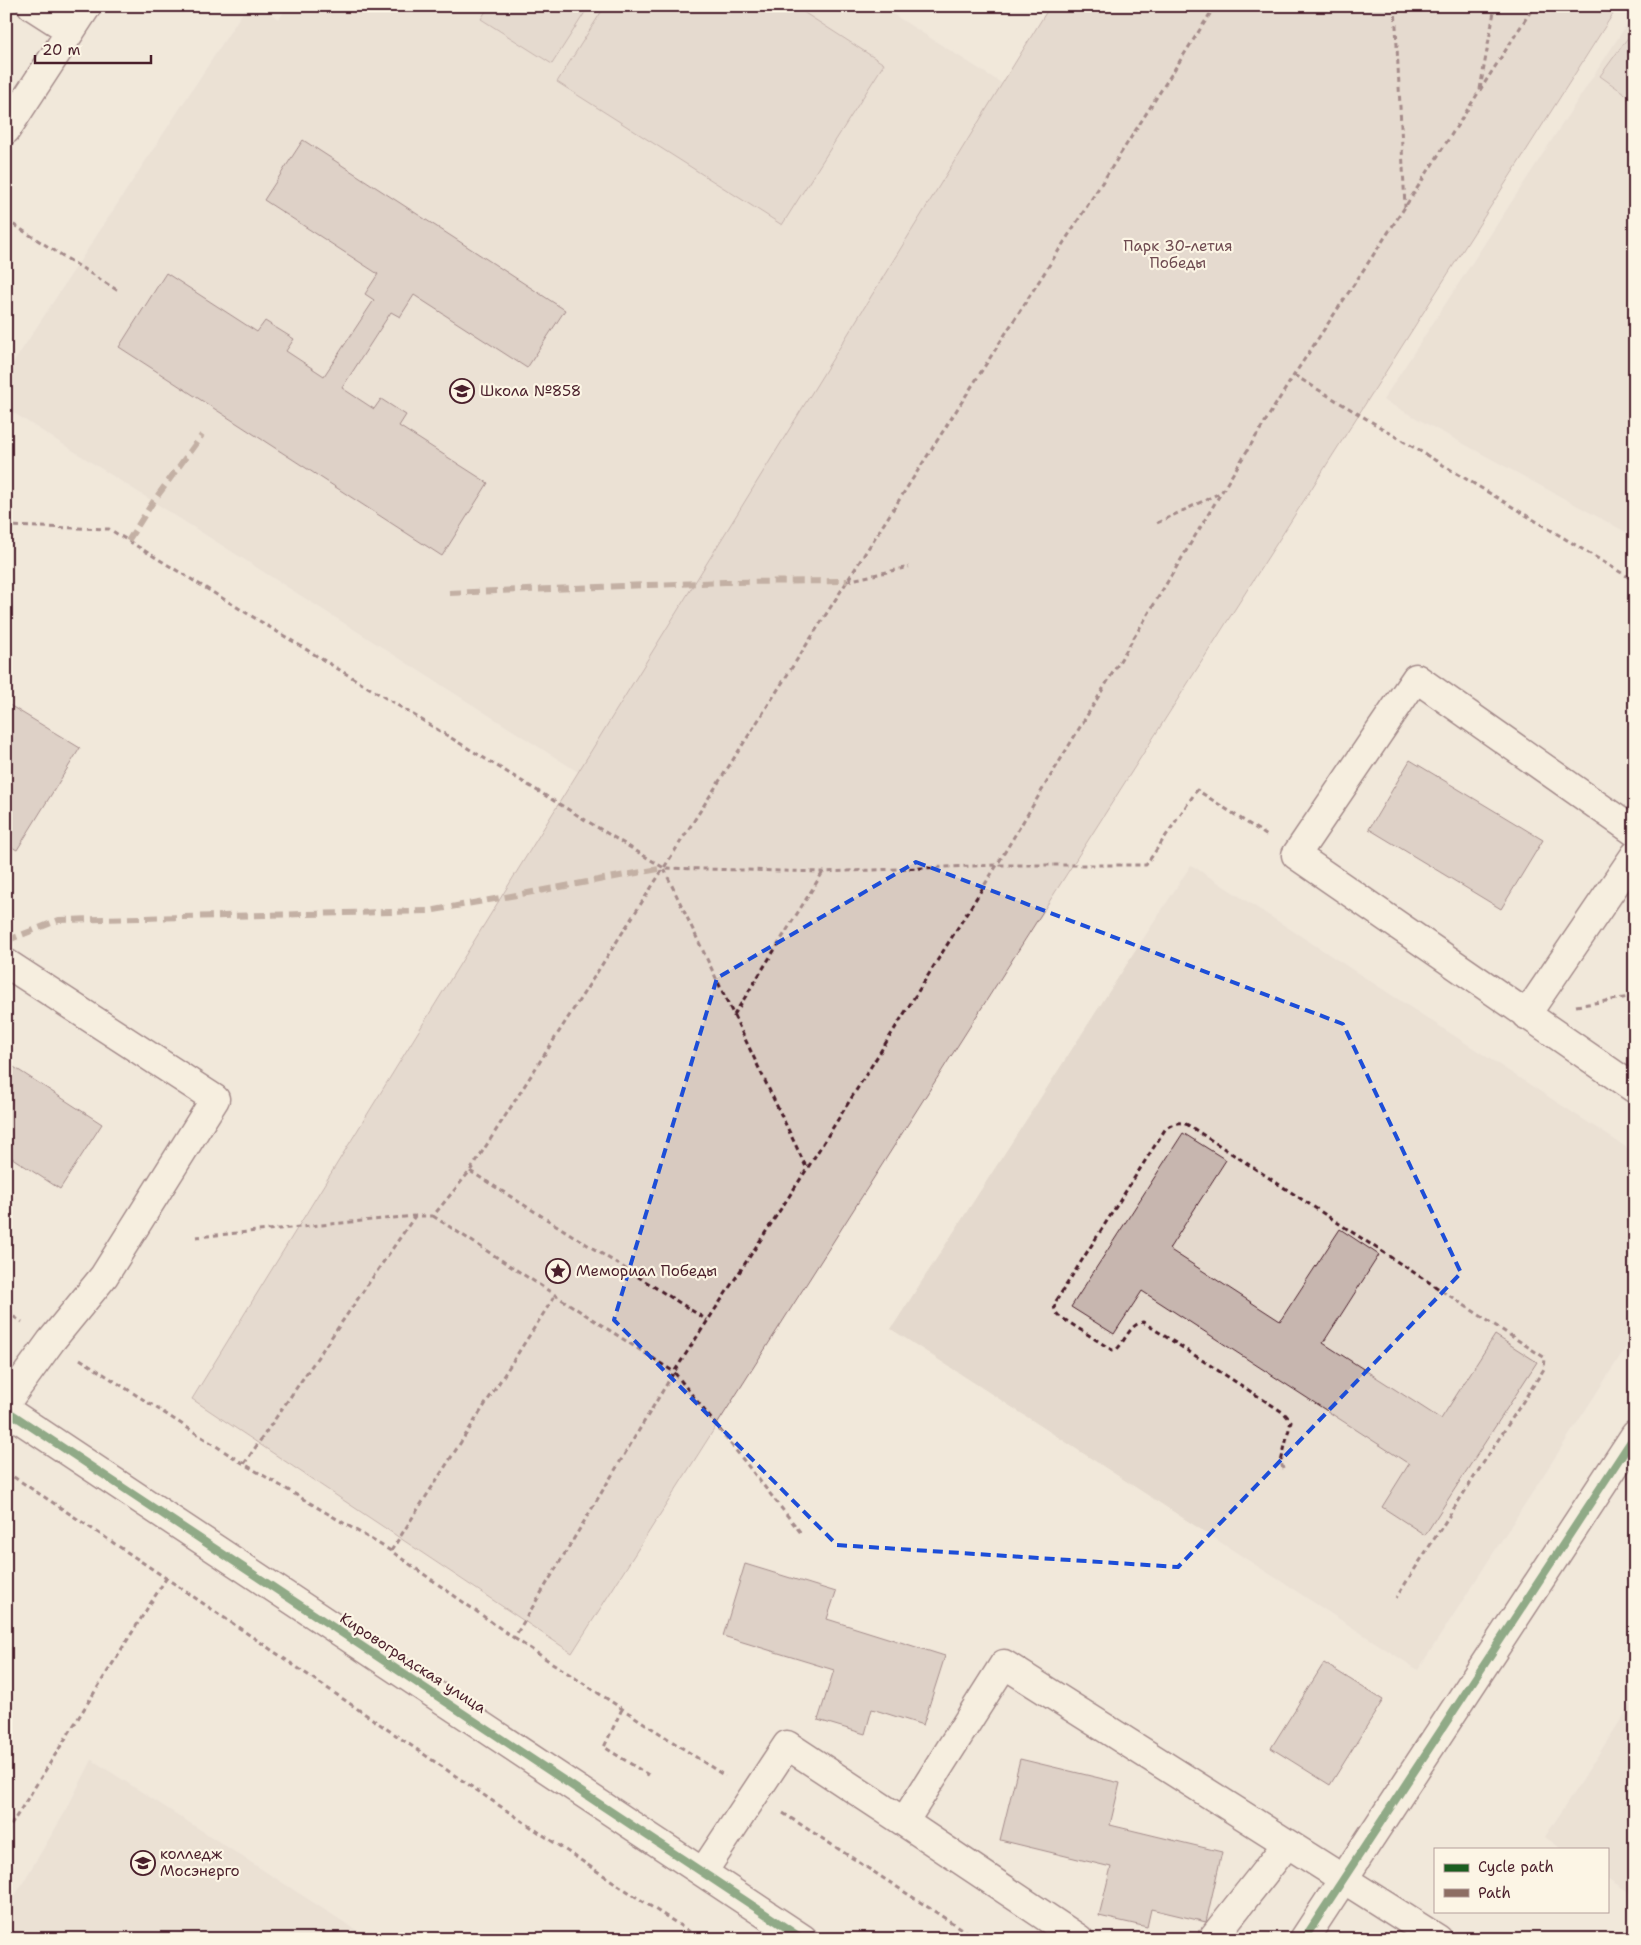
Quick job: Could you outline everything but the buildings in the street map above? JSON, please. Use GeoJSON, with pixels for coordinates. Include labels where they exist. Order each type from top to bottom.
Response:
{"type":"FeatureCollection","features":[{"type":"Feature","properties":{"kind":"street"},"geometry":{"type":"LineString","coordinates":[[32,6],[71,31]]}},
{"type":"Feature","properties":{"kind":"street"},"geometry":{"type":"LineString","coordinates":[[6,130],[87,6]]}},
{"type":"Feature","properties":{"kind":"street"},"geometry":{"type":"LineString","coordinates":[[1635,832],[1416,678],[1296,855],[1635,1089]]}},
{"type":"Feature","properties":{"kind":"street"},"geometry":{"type":"LineString","coordinates":[[1526,1015],[1635,855]]}},
{"type":"Feature","properties":{"kind":"street"},"geometry":{"type":"LineString","coordinates":[[6,964],[214,1099],[104,1276],[51,1341],[6,1403]]}},
{"type":"Feature","properties":{"kind":"street","name":"Кировоградская улица"},"geometry":{"type":"LineString","coordinates":[[6,1410],[803,1939]]}},
{"type":"Feature","properties":{"kind":"street"},"geometry":{"type":"LineString","coordinates":[[1304,1939],[1635,1436]]}},
{"type":"Feature","properties":{"kind":"street"},"geometry":{"type":"LineString","coordinates":[[904,1822],[1004,1664],[1287,1844],[1344,1878],[1386,1908],[1438,1939]]}},
{"type":"Feature","properties":{"kind":"street"},"geometry":{"type":"LineString","coordinates":[[703,1872],[787,1745],[1078,1939]]}},
{"type":"Feature","properties":{"kind":"street"},"geometry":{"type":"LineString","coordinates":[[1212,1939],[1287,1844]]}},
{"type":"Feature","properties":{"kind":"path"},"geometry":{"type":"LineString","coordinates":[[432,1216],[470,1170],[1215,6]]}},
{"type":"Feature","properties":{"kind":"path"},"geometry":{"type":"LineString","coordinates":[[1395,6],[1405,208]]}},
{"type":"Feature","properties":{"kind":"path"},"geometry":{"type":"LineString","coordinates":[[1480,91],[1495,6]]}},
{"type":"Feature","properties":{"kind":"path"},"geometry":{"type":"LineString","coordinates":[[514,1638],[674,1372],[807,1169],[997,866],[1294,375],[1405,208],[1534,6]]}},
{"type":"Feature","properties":{"kind":"path"},"geometry":{"type":"LineString","coordinates":[[6,220],[120,292]]}},
{"type":"Feature","properties":{"kind":"path"},"geometry":{"type":"LineString","coordinates":[[1294,375],[1635,581]]}},
{"type":"Feature","properties":{"kind":"path"},"geometry":{"type":"LineString","coordinates":[[1157,523],[1221,493]]}},
{"type":"Feature","properties":{"kind":"path"},"geometry":{"type":"LineString","coordinates":[[6,526],[109,529],[664,868],[823,872],[997,866],[1146,865],[1197,790],[1296,855]]}},
{"type":"Feature","properties":{"kind":"path"},"geometry":{"type":"LineString","coordinates":[[847,581],[909,567]]}},
{"type":"Feature","properties":{"kind":"path"},"geometry":{"type":"LineString","coordinates":[[664,868],[807,1169]]}},
{"type":"Feature","properties":{"kind":"path"},"geometry":{"type":"LineString","coordinates":[[734,1015],[823,872]]}},
{"type":"Feature","properties":{"kind":"path"},"geometry":{"type":"LineString","coordinates":[[1526,1015],[1635,996]]}},
{"type":"Feature","properties":{"kind":"path"},"geometry":{"type":"LineString","coordinates":[[1282,1469],[1281,1462],[1291,1421],[1284,1413],[1143,1322],[1134,1325],[1121,1345],[1117,1349],[1112,1350],[1054,1311],[1054,1305],[1058,1298],[1166,1128],[1174,1123],[1181,1122],[1188,1125],[1545,1358],[1546,1364],[1544,1369],[1396,1598]]}},
{"type":"Feature","properties":{"kind":"path"},"geometry":{"type":"LineString","coordinates":[[470,1170],[708,1320]]}},
{"type":"Feature","properties":{"kind":"path"},"geometry":{"type":"LineString","coordinates":[[244,1464],[415,1216]]}},
{"type":"Feature","properties":{"kind":"path"},"geometry":{"type":"LineString","coordinates":[[196,1237],[415,1216],[432,1216],[556,1294],[674,1372],[801,1534]]}},
{"type":"Feature","properties":{"kind":"path"},"geometry":{"type":"LineString","coordinates":[[391,1551],[556,1294]]}},
{"type":"Feature","properties":{"kind":"path"},"geometry":{"type":"LineString","coordinates":[[6,1312],[244,1464],[391,1551],[514,1638],[977,1939]]}},
{"type":"Feature","properties":{"kind":"path"},"geometry":{"type":"LineString","coordinates":[[6,1472],[167,1578],[589,1867],[701,1939]]}},
{"type":"Feature","properties":{"kind":"path"},"geometry":{"type":"LineString","coordinates":[[6,1833],[167,1578]]}},
{"type":"Feature","properties":{"kind":"path"},"geometry":{"type":"LineString","coordinates":[[622,1709],[604,1747],[650,1776]]}},
{"type":"Feature","properties":{"kind":"highlighted area"},"geometry":{"type":"Polygon","coordinates":[[[916,862],[1343,1024],[1461,1273],[1178,1567],[837,1545],[614,1320],[717,978],[916,862]]]}},
{"type":"Feature","properties":{"kind":"shaded area","name":"Школа №858"},"geometry":{"type":"Polygon","coordinates":[[[247,6],[259,6],[279,19],[288,6],[880,6],[1080,133],[597,784],[6,408],[6,374],[247,6]]]}},
{"type":"Feature","properties":{"kind":"shaded area"},"geometry":{"type":"Polygon","coordinates":[[[1635,12],[1635,537],[1383,400],[1635,12]]]}},
{"type":"Feature","properties":{"kind":"shaded area"},"geometry":{"type":"Polygon","coordinates":[[[1191,865],[1635,1153],[1635,1333],[1418,1670],[891,1329],[1191,865]]]}},
{"type":"Feature","properties":{"kind":"shaded area"},"geometry":{"type":"Polygon","coordinates":[[[1635,1698],[1635,1896],[1608,1879],[1608,1848],[1561,1848],[1545,1837],[1635,1698]]]}},
{"type":"Feature","properties":{"kind":"shaded area","name":"колледж Мосэнерго"},"geometry":{"type":"Polygon","coordinates":[[[92,1760],[370,1939],[6,1939],[6,1911],[64,1814],[92,1760]]]}},
{"type":"Feature","properties":{"kind":"green space"},"geometry":{"type":"Polygon","coordinates":[[[489,6],[589,6],[552,64],[481,19],[489,6]]]}},
{"type":"Feature","properties":{"kind":"green space"},"geometry":{"type":"Polygon","coordinates":[[[605,6],[794,6],[884,64],[782,225],[557,82],[605,6]]]}},
{"type":"Feature","properties":{"kind":"green space","name":"Парк 30-летия Победы"},"geometry":{"type":"Polygon","coordinates":[[[1050,6],[1618,6],[572,1653],[192,1399],[1050,6]]]}},
{"type":"Feature","properties":{"kind":"green space"},"geometry":{"type":"Polygon","coordinates":[[[1635,28],[1635,101],[1600,76],[1635,28]]]}},
{"type":"Feature","properties":{"kind":"marked path"},"geometry":{"type":"LineString","coordinates":[[128,541],[153,502],[202,435]]}},
{"type":"Feature","properties":{"kind":"marked path"},"geometry":{"type":"LineString","coordinates":[[449,593],[725,582],[847,581]]}},
{"type":"Feature","properties":{"kind":"marked path"},"geometry":{"type":"LineString","coordinates":[[6,941],[59,920],[429,911],[664,868]]}},
{"type":"Feature","properties":{"kind":"cycle path"},"geometry":{"type":"LineString","coordinates":[[6,1410],[803,1939]]}},
{"type":"Feature","properties":{"kind":"cycle path"},"geometry":{"type":"LineString","coordinates":[[1304,1939],[1635,1435]]}},
{"type":"Feature","properties":{"kind":"place","name":"Школа №858"},"geometry":{"type":"Point","coordinates":[462,391]}},
{"type":"Feature","properties":{"kind":"place","name":"Мемориал Победы"},"geometry":{"type":"Point","coordinates":[558,1271]}},
{"type":"Feature","properties":{"kind":"place","name":"колледж Мосэнерго"},"geometry":{"type":"Point","coordinates":[143,1863]}}]}
